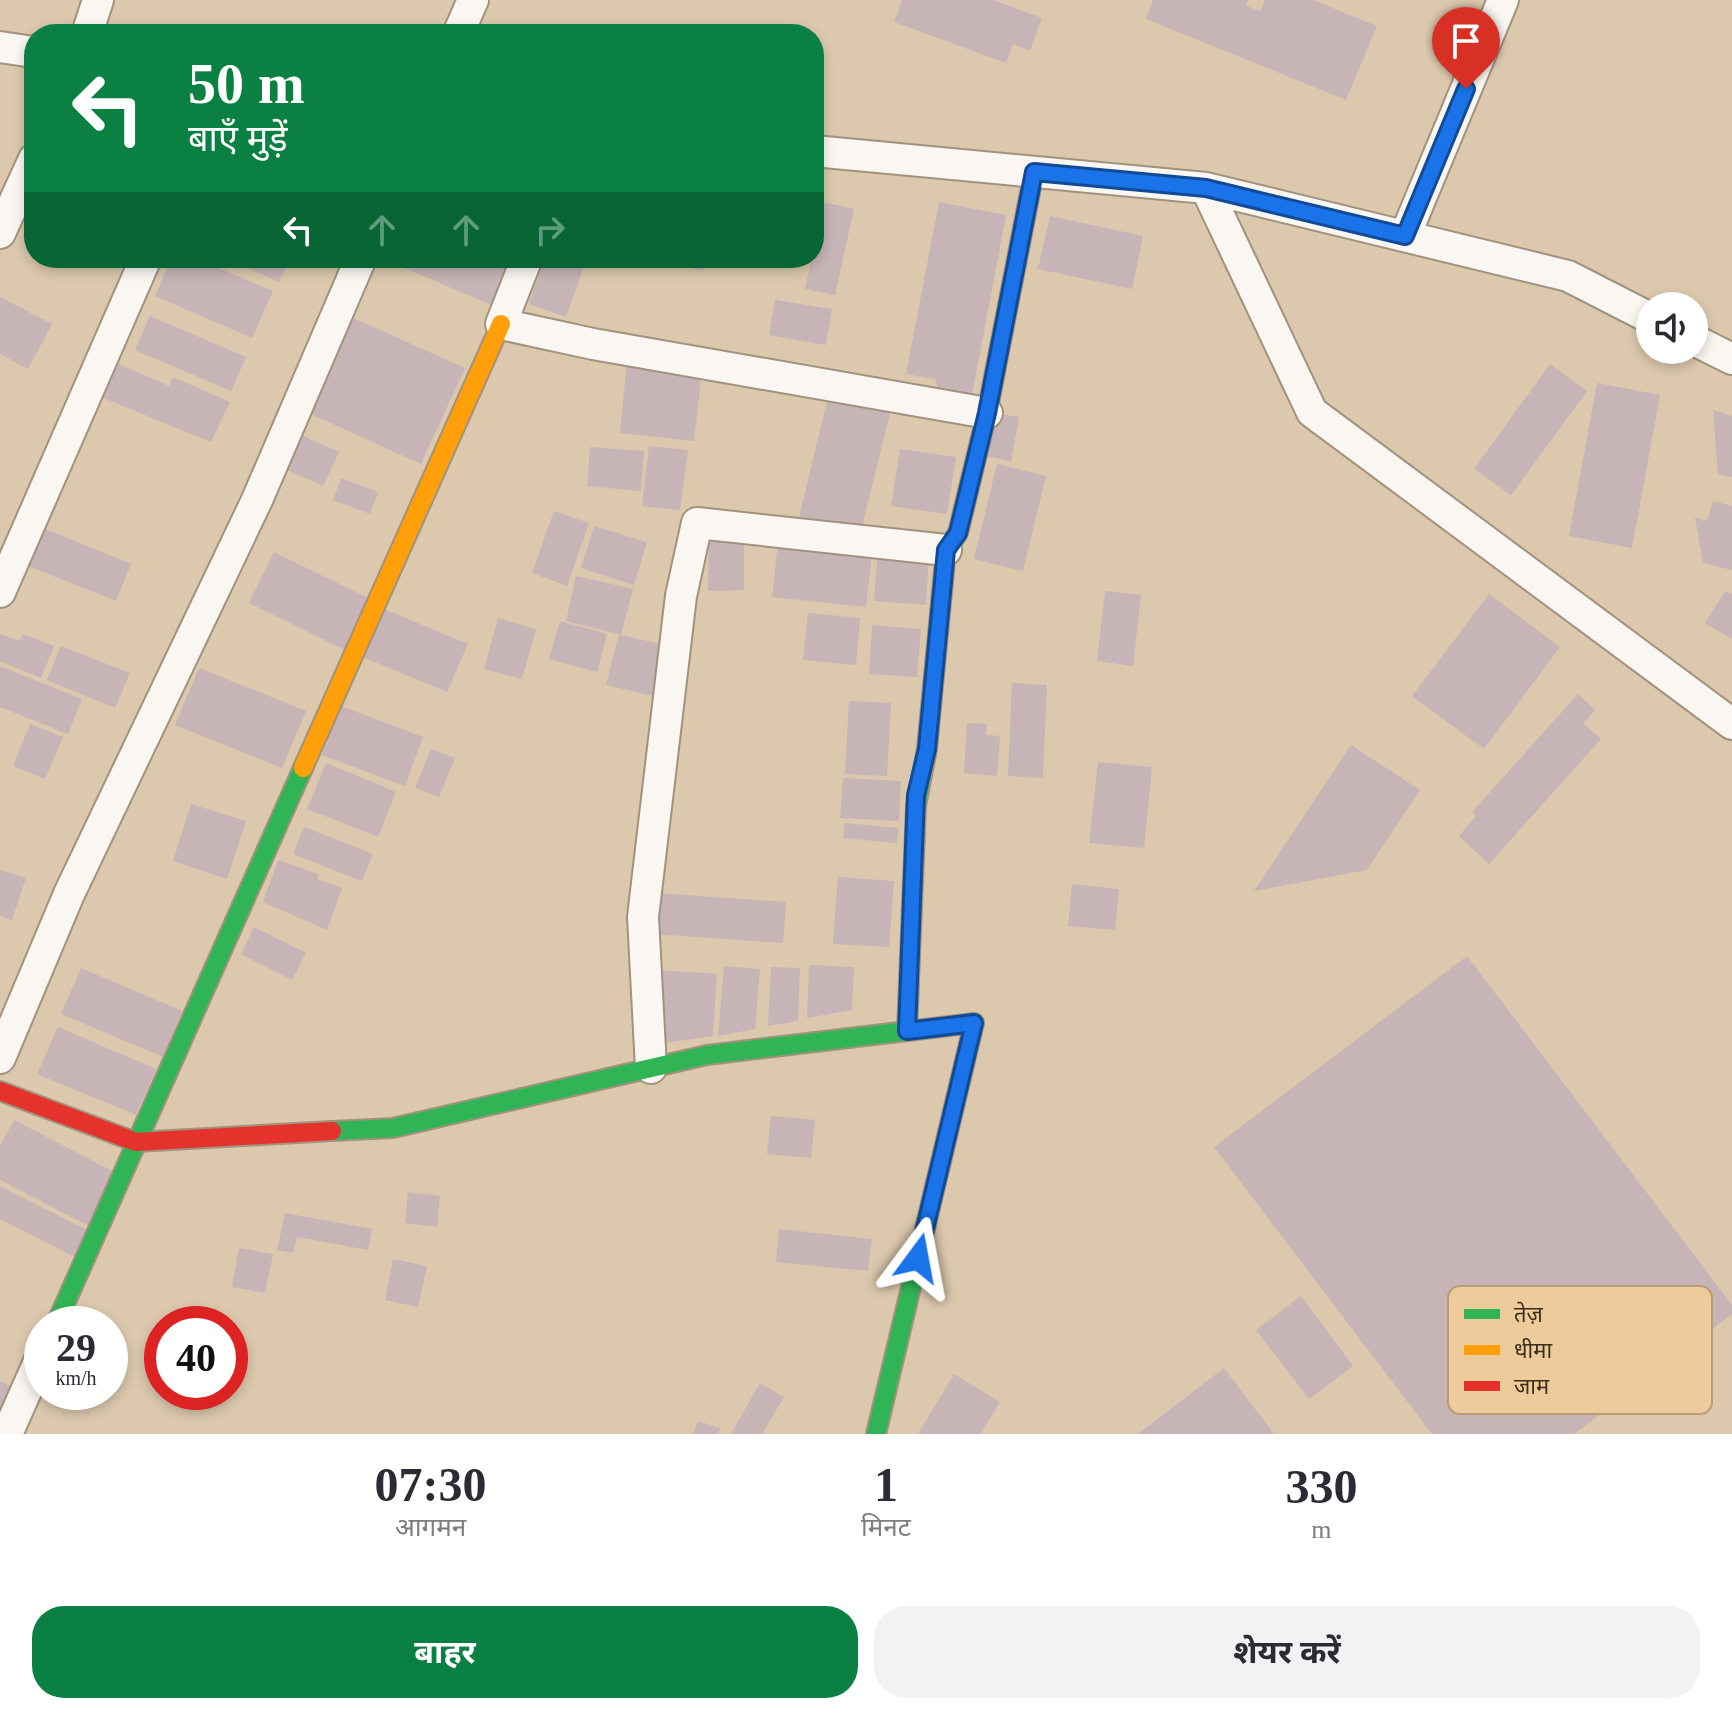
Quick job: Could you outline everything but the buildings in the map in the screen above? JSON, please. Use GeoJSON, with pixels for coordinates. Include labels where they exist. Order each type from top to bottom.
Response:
{"type":"FeatureCollection","features":[{"type":"Feature","properties":{"kind":"street"},"geometry":{"type":"LineString","coordinates":[[90,24],[98,0]]}},
{"type":"Feature","properties":{"kind":"street"},"geometry":{"type":"LineString","coordinates":[[462,24],[473,0]]}},
{"type":"Feature","properties":{"kind":"street"},"geometry":{"type":"LineString","coordinates":[[1405,236],[1503,0]]}},
{"type":"Feature","properties":{"kind":"street"},"geometry":{"type":"LineString","coordinates":[[0,47],[24,51]]}},
{"type":"Feature","properties":{"kind":"street"},"geometry":{"type":"LineString","coordinates":[[824,152],[1206,188],[1568,276],[1636,311]]}},
{"type":"Feature","properties":{"kind":"street"},"geometry":{"type":"LineString","coordinates":[[907,1031],[916,795],[927,749],[946,550],[958,533],[987,413],[1034,172]]}},
{"type":"Feature","properties":{"kind":"street"},"geometry":{"type":"LineString","coordinates":[[0,233],[24,181]]}},
{"type":"Feature","properties":{"kind":"street"},"geometry":{"type":"LineString","coordinates":[[1206,188],[1312,412],[1732,724]]}},
{"type":"Feature","properties":{"kind":"street"},"geometry":{"type":"LineString","coordinates":[[0,592],[142,268]]}},
{"type":"Feature","properties":{"kind":"street"},"geometry":{"type":"LineString","coordinates":[[0,1058],[69,894],[257,500],[357,268]]}},
{"type":"Feature","properties":{"kind":"street"},"geometry":{"type":"LineString","coordinates":[[64,1306],[501,324],[523,268]]}},
{"type":"Feature","properties":{"kind":"street"},"geometry":{"type":"LineString","coordinates":[[501,324],[593,344],[987,413]]}},
{"type":"Feature","properties":{"kind":"street"},"geometry":{"type":"LineString","coordinates":[[1708,347],[1732,359]]}},
{"type":"Feature","properties":{"kind":"street"},"geometry":{"type":"LineString","coordinates":[[651,1068],[643,917],[681,596],[697,523],[946,550]]}},
{"type":"Feature","properties":{"kind":"street"},"geometry":{"type":"LineString","coordinates":[[0,1091],[136,1142],[393,1128],[707,1055],[974,1023],[876,1434]]}},
{"type":"Feature","properties":{"kind":"street"},"geometry":{"type":"LineString","coordinates":[[7,1434],[24,1396]]}},
{"type":"Feature","properties":{"kind":"traffic: fast"},"geometry":{"type":"LineString","coordinates":[[916,806],[927,749],[946,550],[958,533],[987,413],[1034,172]]}},
{"type":"Feature","properties":{"kind":"traffic: fast"},"geometry":{"type":"LineString","coordinates":[[64,1306],[303,768]]}},
{"type":"Feature","properties":{"kind":"traffic: fast"},"geometry":{"type":"LineString","coordinates":[[332,1131],[393,1128],[707,1055],[974,1023],[876,1434]]}},
{"type":"Feature","properties":{"kind":"traffic: slow"},"geometry":{"type":"LineString","coordinates":[[303,768],[501,324]]}},
{"type":"Feature","properties":{"kind":"traffic: jam"},"geometry":{"type":"LineString","coordinates":[[907,1031],[916,806]]}},
{"type":"Feature","properties":{"kind":"traffic: jam"},"geometry":{"type":"LineString","coordinates":[[0,1091],[136,1142],[332,1131]]}},
{"type":"Feature","properties":{"kind":"route"},"geometry":{"type":"LineString","coordinates":[[918,1258],[974,1023],[907,1031],[916,795],[927,749],[946,550],[958,533],[987,413],[1034,172],[1206,188],[1405,236],[1466,89]]}}]}
